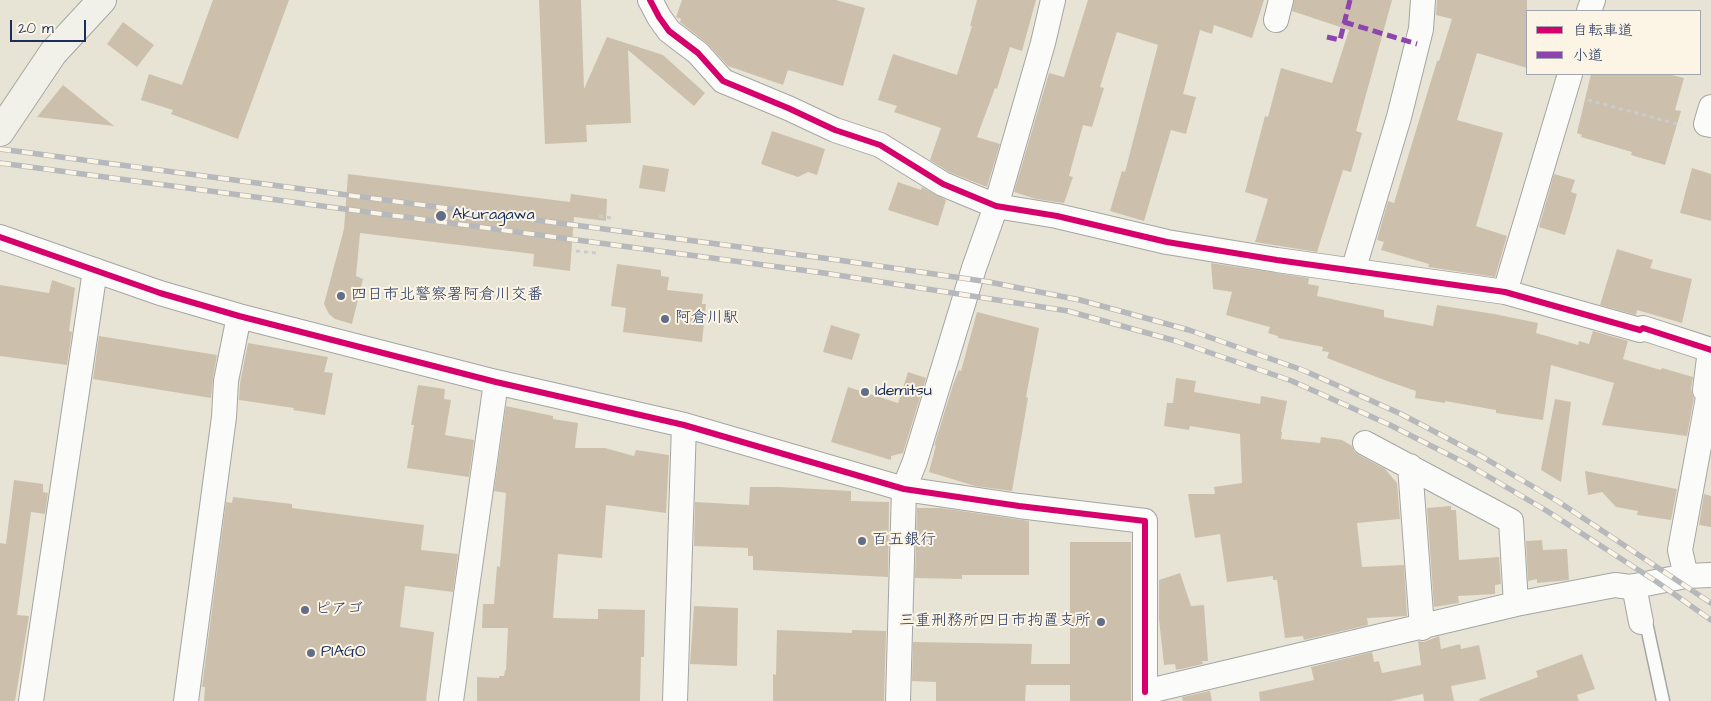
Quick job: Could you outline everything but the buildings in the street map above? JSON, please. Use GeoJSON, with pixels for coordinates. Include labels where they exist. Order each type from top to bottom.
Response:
{"type":"FeatureCollection","features":[{"type":"Feature","properties":{"kind":"street"},"geometry":{"type":"LineString","coordinates":[[0,132],[53,53],[102,0]]}},
{"type":"Feature","properties":{"kind":"street"},"geometry":{"type":"LineString","coordinates":[[650,0],[669,31],[698,53],[723,81],[835,130],[880,145],[943,184],[996,206],[1057,216],[1167,242],[1277,260],[1505,292],[1640,330],[1643,328],[1711,350],[1704,390],[1708,392],[1680,550],[1686,576]]}},
{"type":"Feature","properties":{"kind":"street"},"geometry":{"type":"LineString","coordinates":[[898,701],[904,489],[915,461],[974,268],[996,206],[1043,43],[1053,0]]}},
{"type":"Feature","properties":{"kind":"street"},"geometry":{"type":"LineString","coordinates":[[1353,271],[1399,117],[1421,29],[1423,0]]}},
{"type":"Feature","properties":{"kind":"street"},"geometry":{"type":"LineString","coordinates":[[1505,292],[1567,83]]}},
{"type":"Feature","properties":{"kind":"street"},"geometry":{"type":"LineString","coordinates":[[0,237],[160,293],[239,316],[496,382],[684,426],[904,489],[1019,506],[1145,521],[1145,696],[1516,604],[1615,586],[1634,586],[1686,576],[1711,575]]}},
{"type":"Feature","properties":{"kind":"street"},"geometry":{"type":"LineString","coordinates":[[31,701],[95,270]]}},
{"type":"Feature","properties":{"kind":"street"},"geometry":{"type":"LineString","coordinates":[[186,701],[224,417],[226,381],[239,316]]}},
{"type":"Feature","properties":{"kind":"street"},"geometry":{"type":"LineString","coordinates":[[451,701],[496,382]]}},
{"type":"Feature","properties":{"kind":"street"},"geometry":{"type":"LineString","coordinates":[[675,701],[684,426]]}},
{"type":"Feature","properties":{"kind":"street"},"geometry":{"type":"LineString","coordinates":[[1364,442],[1511,521],[1516,604]]}},
{"type":"Feature","properties":{"kind":"street"},"geometry":{"type":"LineString","coordinates":[[1410,466],[1422,628]]}},
{"type":"Feature","properties":{"kind":"street"},"geometry":{"type":"LineString","coordinates":[[1634,586],[1641,622]]}},
{"type":"Feature","properties":{"kind":"lane"},"geometry":{"type":"LineString","coordinates":[[1641,622],[1647,627],[1663,701]]}},
{"type":"Feature","properties":{"kind":"path"},"geometry":{"type":"LineString","coordinates":[[1567,83],[1693,128],[1709,119]]}},
{"type":"Feature","properties":{"kind":"path"},"geometry":{"type":"LineString","coordinates":[[599,216],[611,218]]}},
{"type":"Feature","properties":{"kind":"path"},"geometry":{"type":"LineString","coordinates":[[576,251],[598,253]]}},
{"type":"Feature","properties":{"kind":"railway"},"geometry":{"type":"LineString","coordinates":[[0,149],[838,260],[989,282],[1080,300],[1189,330],[1305,371],[1401,414],[1481,456],[1559,502],[1711,603]]}},
{"type":"Feature","properties":{"kind":"railway"},"geometry":{"type":"LineString","coordinates":[[0,163],[824,273],[1068,311],[1176,341],[1292,381],[1390,425],[1467,464],[1547,511],[1657,582],[1711,620]]}},
{"type":"Feature","properties":{"kind":"marked path"},"geometry":{"type":"LineString","coordinates":[[1327,37],[1340,40],[1350,0]]}},
{"type":"Feature","properties":{"kind":"marked path"},"geometry":{"type":"LineString","coordinates":[[1344,22],[1417,44]]}},
{"type":"Feature","properties":{"kind":"cycle path"},"geometry":{"type":"LineString","coordinates":[[650,0],[669,31],[698,53],[723,81],[835,130],[880,145],[943,184],[996,206],[1057,216],[1167,242],[1277,260],[1505,292],[1640,330],[1643,328],[1711,350]]}},
{"type":"Feature","properties":{"kind":"cycle path"},"geometry":{"type":"LineString","coordinates":[[0,237],[160,293],[239,316],[496,382],[684,425],[904,489],[1019,506],[1145,521],[1145,692]]}},
{"type":"Feature","properties":{"kind":"place","name":"Akuragawa"},"geometry":{"type":"Point","coordinates":[441,216]}},
{"type":"Feature","properties":{"kind":"place","name":"四日市北警察署阿倉川交番"},"geometry":{"type":"Point","coordinates":[341,296]}},
{"type":"Feature","properties":{"kind":"place","name":"阿倉川駅"},"geometry":{"type":"Point","coordinates":[665,319]}},
{"type":"Feature","properties":{"kind":"place","name":"Idemitsu"},"geometry":{"type":"Point","coordinates":[865,392]}},
{"type":"Feature","properties":{"kind":"place","name":"百五銀行"},"geometry":{"type":"Point","coordinates":[862,541]}},
{"type":"Feature","properties":{"kind":"place","name":"ピアゴ"},"geometry":{"type":"Point","coordinates":[305,610]}},
{"type":"Feature","properties":{"kind":"place","name":"三重刑務所四日市拘置支所"},"geometry":{"type":"Point","coordinates":[1101,622]}},
{"type":"Feature","properties":{"kind":"place","name":"PIAGO"},"geometry":{"type":"Point","coordinates":[311,653]}}]}
